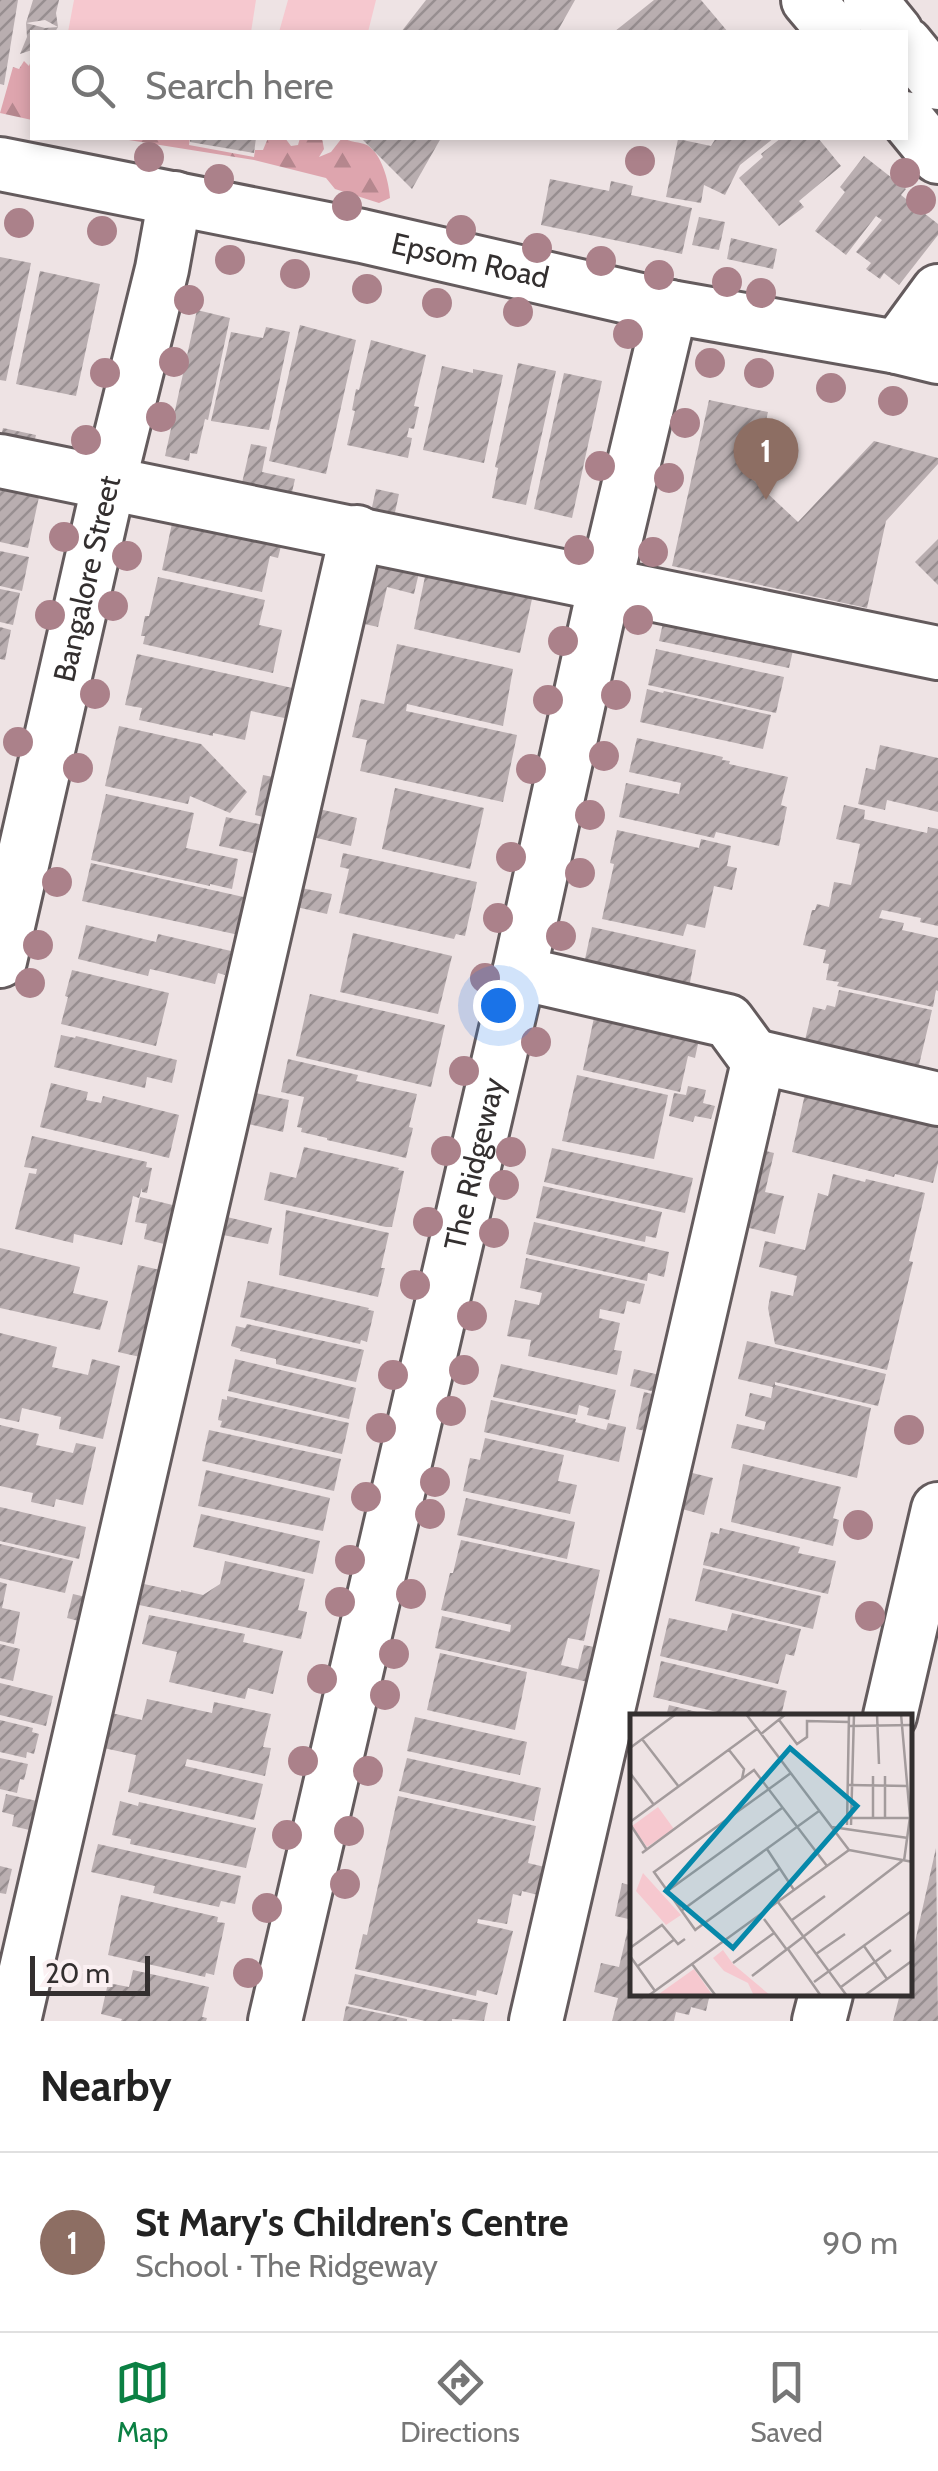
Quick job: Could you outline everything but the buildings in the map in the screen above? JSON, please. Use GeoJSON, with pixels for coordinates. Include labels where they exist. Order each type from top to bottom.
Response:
{"type":"FeatureCollection","features":[{"type":"Feature","properties":{"kind":"street"},"geometry":{"type":"LineString","coordinates":[[808,0],[832,30]]}},
{"type":"Feature","properties":{"kind":"street"},"geometry":{"type":"LineString","coordinates":[[870,0],[894,30]]}},
{"type":"Feature","properties":{"kind":"street"},"geometry":{"type":"LineString","coordinates":[[908,46],[938,83]]}},
{"type":"Feature","properties":{"kind":"street"},"geometry":{"type":"LineString","coordinates":[[908,120],[938,157]]}},
{"type":"Feature","properties":{"kind":"street","name":"Epsom Road"},"geometry":{"type":"LineString","coordinates":[[0,164],[362,236],[671,307],[917,352]]}},
{"type":"Feature","properties":{"kind":"street","name":"Bangalore Street"},"geometry":{"type":"LineString","coordinates":[[0,961],[162,269],[175,198]]}},
{"type":"Feature","properties":{"kind":"street"},"geometry":{"type":"LineString","coordinates":[[917,352],[938,291]]}},
{"type":"Feature","properties":{"kind":"street","name":"The Ridgeway"},"geometry":{"type":"LineString","coordinates":[[274,2021],[520,973],[605,584],[671,307]]}},
{"type":"Feature","properties":{"kind":"street"},"geometry":{"type":"LineString","coordinates":[[0,461],[938,653]]}},
{"type":"Feature","properties":{"kind":"street"},"geometry":{"type":"LineString","coordinates":[[14,2021],[356,532]]}},
{"type":"Feature","properties":{"kind":"street"},"geometry":{"type":"LineString","coordinates":[[520,973],[728,1021],[758,1062]]}},
{"type":"Feature","properties":{"kind":"street"},"geometry":{"type":"LineString","coordinates":[[536,2021],[759,1057],[938,1099]]}},
{"type":"Feature","properties":{"kind":"street"},"geometry":{"type":"LineString","coordinates":[[890,1714],[938,1509]]}},
{"type":"Feature","properties":{"kind":"street"},"geometry":{"type":"LineString","coordinates":[[819,2021],[825,1996]]}},
{"type":"Feature","properties":{"kind":"green space"},"geometry":{"type":"Polygon","coordinates":[[[24,61],[29,66],[30,120],[0,113],[13,67],[19,69],[24,61]]]}},
{"type":"Feature","properties":{"kind":"green space"},"geometry":{"type":"Polygon","coordinates":[[[129,140],[190,140],[189,145],[254,157],[255,150],[263,150],[267,140],[286,140],[291,146],[298,145],[299,140],[322,140],[324,149],[319,157],[331,152],[340,140],[349,140],[367,145],[377,155],[390,198],[379,203],[335,189],[326,178],[254,160],[129,140]]]}},
{"type":"Feature","properties":{"kind":"shaded area"},"geometry":{"type":"Polygon","coordinates":[[[74,0],[256,0],[251,30],[68,30],[74,0]]]}},
{"type":"Feature","properties":{"kind":"shaded area"},"geometry":{"type":"Polygon","coordinates":[[[288,0],[376,0],[368,30],[280,30],[288,0]]]}},
{"type":"Feature","properties":{"kind":"place","name":"St Mary's Children's Centre"},"geometry":{"type":"Point","coordinates":[766,500]}}]}
